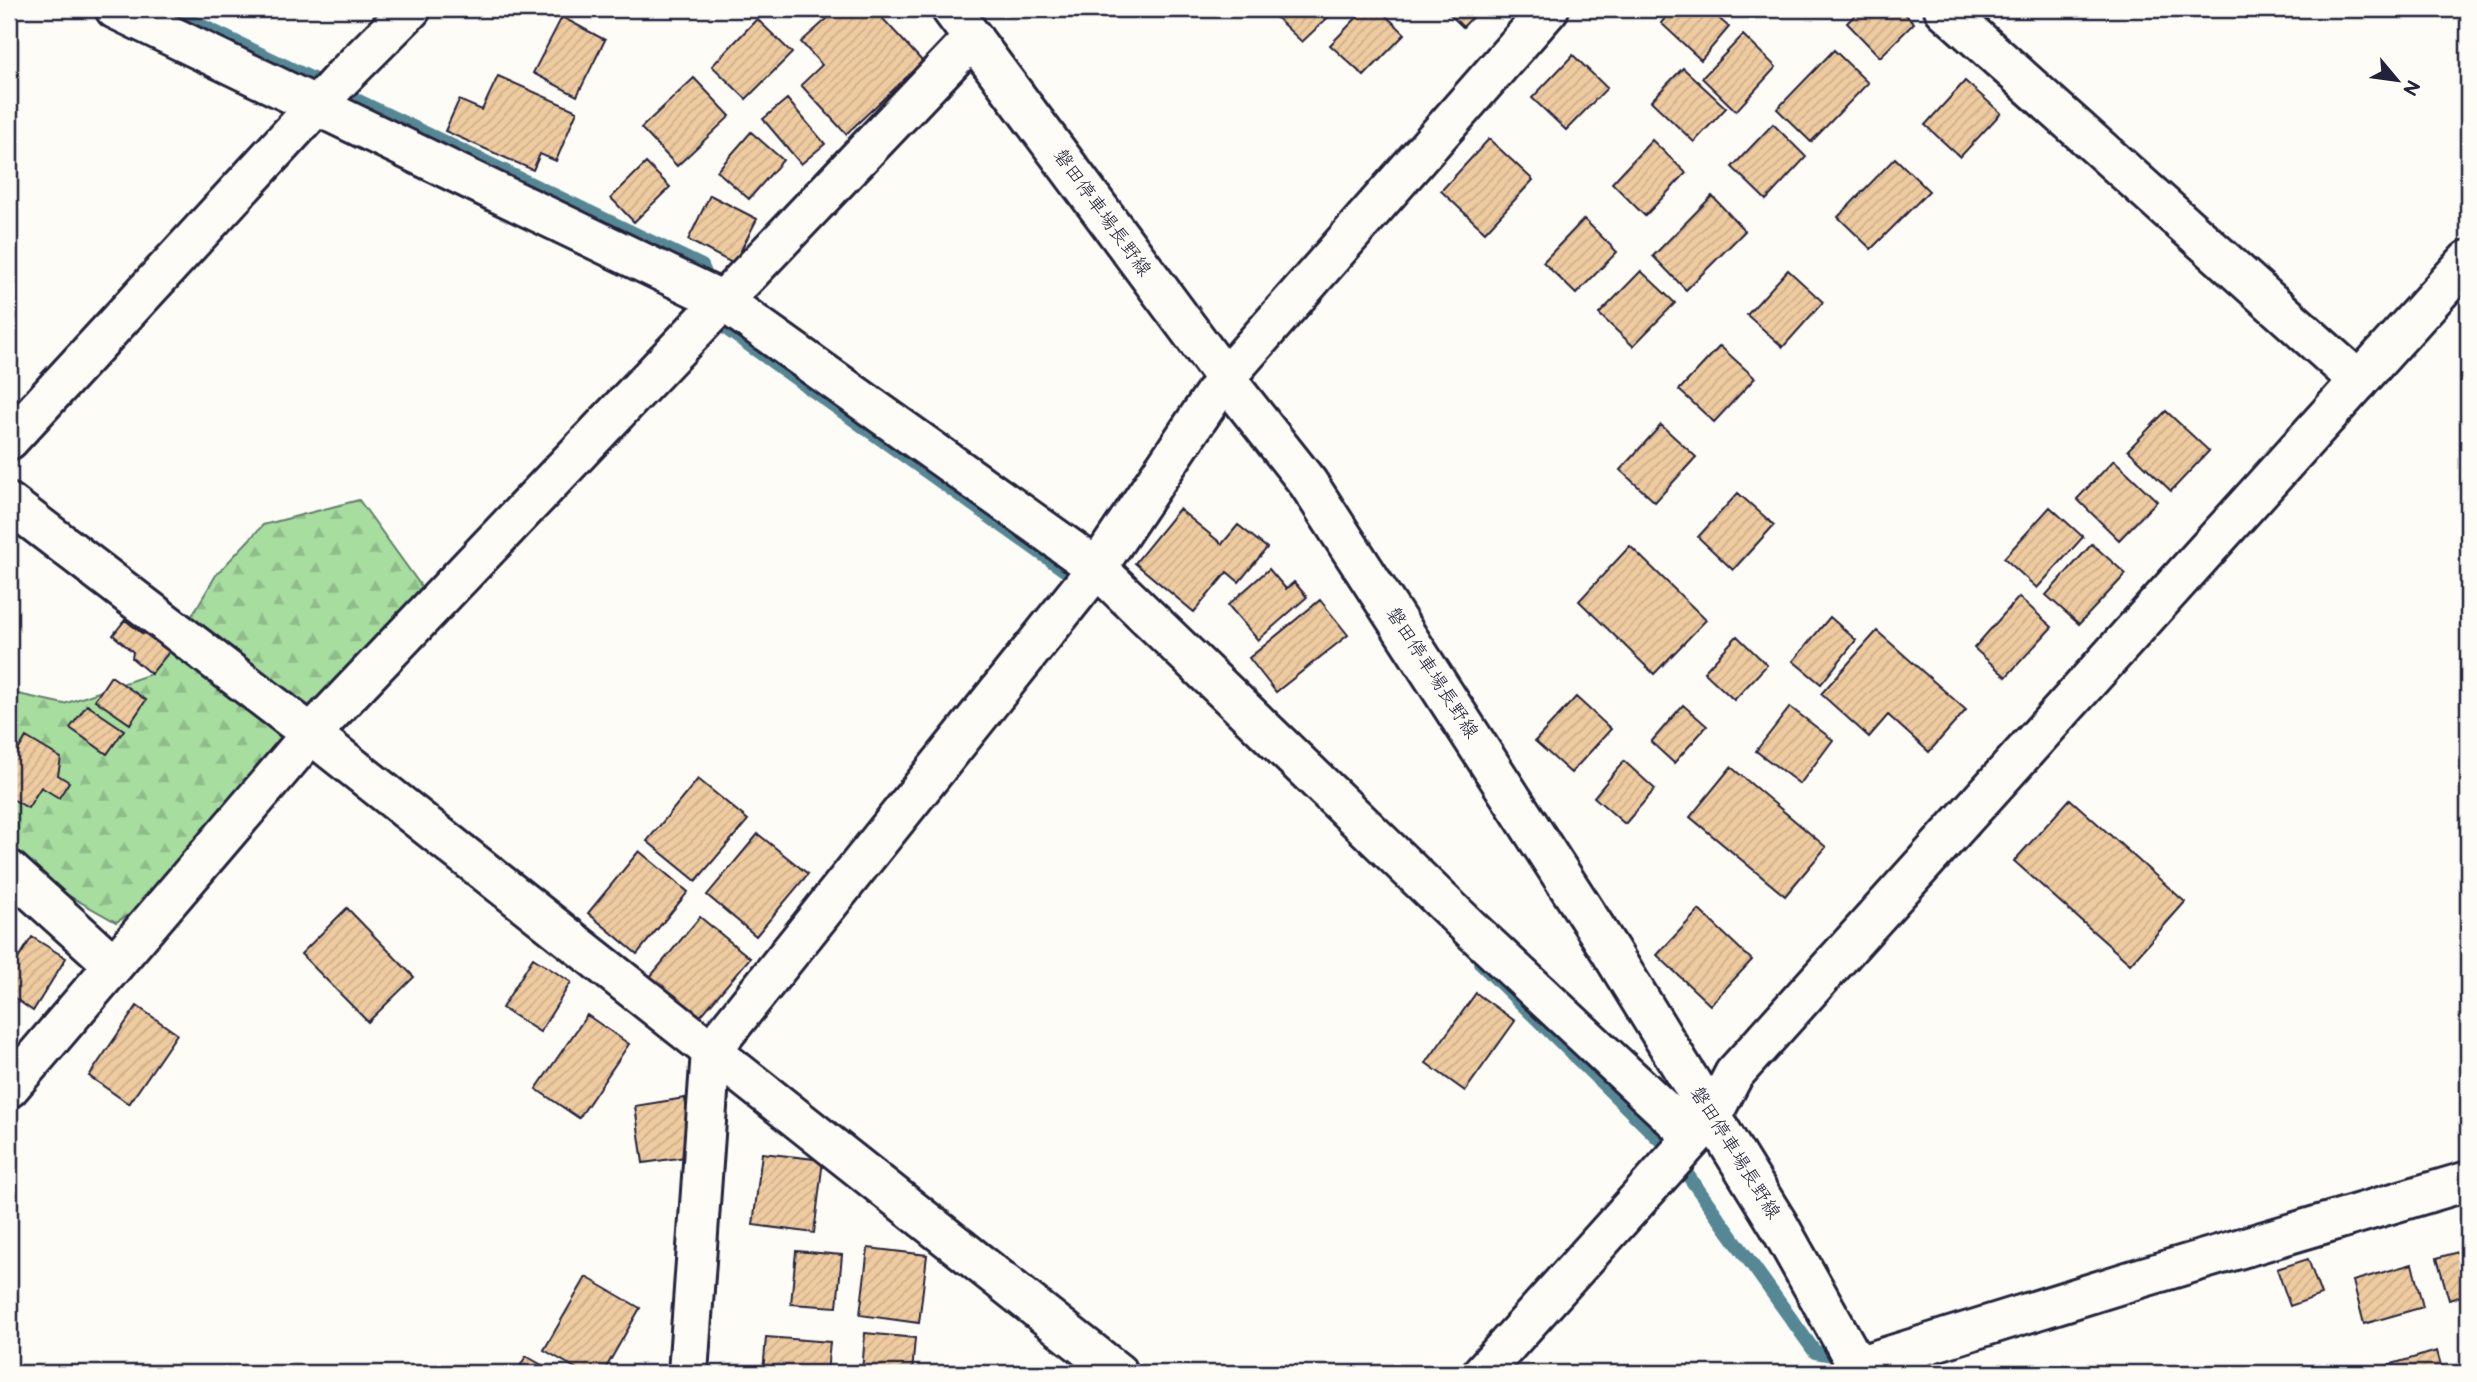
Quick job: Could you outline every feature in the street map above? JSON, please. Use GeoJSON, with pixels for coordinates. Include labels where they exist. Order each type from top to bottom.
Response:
{"type":"FeatureCollection","features":[{"type":"Feature","properties":{"kind":"street"},"geometry":{"type":"LineString","coordinates":[[115,9],[328,94],[723,301],[1097,568],[1475,933],[1703,1127]]}},
{"type":"Feature","properties":{"kind":"street"},"geometry":{"type":"LineString","coordinates":[[9,440],[328,94],[411,9]]}},
{"type":"Feature","properties":{"kind":"street"},"geometry":{"type":"LineString","coordinates":[[688,1373],[711,1051],[1097,568],[1225,378],[1549,9]]}},
{"type":"Feature","properties":{"kind":"street"},"geometry":{"type":"LineString","coordinates":[[1944,9],[2359,381]]}},
{"type":"Feature","properties":{"kind":"street"},"geometry":{"type":"LineString","coordinates":[[9,1088],[311,734],[723,301],[962,24]]}},
{"type":"Feature","properties":{"kind":"street","name":"磐田停車場長野線"},"geometry":{"type":"LineString","coordinates":[[962,24],[1225,378],[1308,483],[1609,949],[1703,1127],[1778,1224],[1859,1370]]}},
{"type":"Feature","properties":{"kind":"street"},"geometry":{"type":"LineString","coordinates":[[1482,1373],[1703,1127],[1734,1074],[2468,260]]}},
{"type":"Feature","properties":{"kind":"street"},"geometry":{"type":"LineString","coordinates":[[9,503],[311,734],[1118,1373]]}},
{"type":"Feature","properties":{"kind":"street"},"geometry":{"type":"LineString","coordinates":[[9,870],[114,965]]}},
{"type":"Feature","properties":{"kind":"street"},"geometry":{"type":"LineString","coordinates":[[1859,1370],[2137,1279],[2468,1181]]}},
{"type":"Feature","properties":{"kind":"green space"},"geometry":{"type":"Polygon","coordinates":[[[359,500],[434,604],[179,888],[116,922],[9,862],[9,692],[64,704],[151,674],[174,646],[216,575],[263,525],[359,500]]]}},
{"type":"Feature","properties":{"kind":"building"},"geometry":{"type":"Polygon","coordinates":[[[838,9],[874,9],[923,62],[846,134],[801,85],[822,65],[801,42],[838,9]]]}},
{"type":"Feature","properties":{"kind":"building"},"geometry":{"type":"Polygon","coordinates":[[[1337,9],[1302,42],[1269,11],[1337,9]]]}},
{"type":"Feature","properties":{"kind":"building"},"geometry":{"type":"Polygon","coordinates":[[[1365,9],[1379,9],[1405,34],[1364,76],[1330,45],[1365,9]]]}},
{"type":"Feature","properties":{"kind":"building"},"geometry":{"type":"Polygon","coordinates":[[[1444,9],[1480,9],[1463,27],[1444,9]]]}},
{"type":"Feature","properties":{"kind":"building"},"geometry":{"type":"Polygon","coordinates":[[[1670,9],[1708,9],[1729,27],[1701,60],[1661,23],[1672,10],[1670,9]]]}},
{"type":"Feature","properties":{"kind":"building"},"geometry":{"type":"Polygon","coordinates":[[[1861,9],[1900,9],[1914,23],[1880,57],[1847,23],[1861,9]]]}},
{"type":"Feature","properties":{"kind":"building"},"geometry":{"type":"Polygon","coordinates":[[[562,17],[605,40],[577,96],[533,73],[562,17]]]}},
{"type":"Feature","properties":{"kind":"building"},"geometry":{"type":"Polygon","coordinates":[[[757,19],[792,53],[746,99],[712,66],[757,19]]]}},
{"type":"Feature","properties":{"kind":"building"},"geometry":{"type":"Polygon","coordinates":[[[1743,35],[1776,67],[1736,111],[1702,78],[1743,35]]]}},
{"type":"Feature","properties":{"kind":"building"},"geometry":{"type":"Polygon","coordinates":[[[1834,50],[1868,83],[1811,142],[1777,109],[1834,50]]]}},
{"type":"Feature","properties":{"kind":"building"},"geometry":{"type":"Polygon","coordinates":[[[1573,55],[1607,88],[1566,130],[1532,98],[1573,55]]]}},
{"type":"Feature","properties":{"kind":"building"},"geometry":{"type":"Polygon","coordinates":[[[1683,68],[1726,108],[1694,142],[1651,101],[1683,68]]]}},
{"type":"Feature","properties":{"kind":"building"},"geometry":{"type":"Polygon","coordinates":[[[498,76],[577,111],[556,161],[540,154],[533,170],[445,131],[459,100],[482,110],[498,76]]]}},
{"type":"Feature","properties":{"kind":"building"},"geometry":{"type":"Polygon","coordinates":[[[694,78],[730,116],[677,166],[641,128],[694,78]]]}},
{"type":"Feature","properties":{"kind":"building"},"geometry":{"type":"Polygon","coordinates":[[[1965,81],[2001,113],[1960,157],[1925,125],[1965,81]]]}},
{"type":"Feature","properties":{"kind":"building"},"geometry":{"type":"Polygon","coordinates":[[[787,99],[825,144],[801,164],[763,119],[787,99]]]}},
{"type":"Feature","properties":{"kind":"building"},"geometry":{"type":"Polygon","coordinates":[[[1773,124],[1806,157],[1766,200],[1732,167],[1773,124]]]}},
{"type":"Feature","properties":{"kind":"building"},"geometry":{"type":"Polygon","coordinates":[[[751,132],[783,160],[749,199],[717,171],[751,132]]]}},
{"type":"Feature","properties":{"kind":"building"},"geometry":{"type":"Polygon","coordinates":[[[1489,139],[1533,180],[1485,232],[1441,191],[1489,139]]]}},
{"type":"Feature","properties":{"kind":"building"},"geometry":{"type":"Polygon","coordinates":[[[1652,140],[1686,173],[1645,216],[1612,183],[1652,140]]]}},
{"type":"Feature","properties":{"kind":"building"},"geometry":{"type":"Polygon","coordinates":[[[1895,158],[1929,191],[1871,249],[1838,217],[1895,158]]]}},
{"type":"Feature","properties":{"kind":"building"},"geometry":{"type":"Polygon","coordinates":[[[646,163],[670,187],[634,222],[611,198],[646,163]]]}},
{"type":"Feature","properties":{"kind":"building"},"geometry":{"type":"Polygon","coordinates":[[[710,195],[757,219],[734,264],[688,240],[710,195]]]}},
{"type":"Feature","properties":{"kind":"building"},"geometry":{"type":"Polygon","coordinates":[[[1712,196],[1745,231],[1686,290],[1653,256],[1712,196]]]}},
{"type":"Feature","properties":{"kind":"building"},"geometry":{"type":"Polygon","coordinates":[[[1584,219],[1617,252],[1576,294],[1543,262],[1584,219]]]}},
{"type":"Feature","properties":{"kind":"building"},"geometry":{"type":"Polygon","coordinates":[[[1788,270],[1823,302],[1783,347],[1747,315],[1788,270]]]}},
{"type":"Feature","properties":{"kind":"building"},"geometry":{"type":"Polygon","coordinates":[[[1641,271],[1675,303],[1633,346],[1599,314],[1641,271]]]}},
{"type":"Feature","properties":{"kind":"building"},"geometry":{"type":"Polygon","coordinates":[[[1720,346],[1755,378],[1714,422],[1679,390],[1720,346]]]}},
{"type":"Feature","properties":{"kind":"building"},"geometry":{"type":"Polygon","coordinates":[[[2166,411],[2209,451],[2171,491],[2128,450],[2166,411]]]}},
{"type":"Feature","properties":{"kind":"building"},"geometry":{"type":"Polygon","coordinates":[[[1661,425],[1696,457],[1655,502],[1620,470],[1661,425]]]}},
{"type":"Feature","properties":{"kind":"building"},"geometry":{"type":"Polygon","coordinates":[[[2114,460],[2157,501],[2119,540],[2077,499],[2114,460]]]}},
{"type":"Feature","properties":{"kind":"building"},"geometry":{"type":"Polygon","coordinates":[[[1738,493],[1774,525],[1733,570],[1698,537],[1738,493]]]}},
{"type":"Feature","properties":{"kind":"building"},"geometry":{"type":"Polygon","coordinates":[[[2050,507],[2083,537],[2037,588],[2004,558],[2050,507]]]}},
{"type":"Feature","properties":{"kind":"building"},"geometry":{"type":"Polygon","coordinates":[[[1179,509],[1222,544],[1238,525],[1267,548],[1239,582],[1227,572],[1194,612],[1135,563],[1179,509]]]}},
{"type":"Feature","properties":{"kind":"building"},"geometry":{"type":"Polygon","coordinates":[[[2092,544],[2126,574],[2079,624],[2046,595],[2092,544]]]}},
{"type":"Feature","properties":{"kind":"building"},"geometry":{"type":"Polygon","coordinates":[[[1630,546],[1706,620],[1654,674],[1579,601],[1630,546]]]}},
{"type":"Feature","properties":{"kind":"building"},"geometry":{"type":"Polygon","coordinates":[[[1269,569],[1286,589],[1294,582],[1307,597],[1258,640],[1228,605],[1269,569]]]}},
{"type":"Feature","properties":{"kind":"building"},"geometry":{"type":"Polygon","coordinates":[[[2019,597],[2052,627],[2006,677],[1974,648],[2019,597]]]}},
{"type":"Feature","properties":{"kind":"building"},"geometry":{"type":"Polygon","coordinates":[[[1320,600],[1348,635],[1276,692],[1249,658],[1320,600]]]}},
{"type":"Feature","properties":{"kind":"building"},"geometry":{"type":"Polygon","coordinates":[[[1830,617],[1856,640],[1821,684],[1793,661],[1830,617]]]}},
{"type":"Feature","properties":{"kind":"building"},"geometry":{"type":"Polygon","coordinates":[[[125,620],[143,634],[149,626],[174,646],[151,674],[132,658],[133,652],[113,635],[125,620]]]}},
{"type":"Feature","properties":{"kind":"building"},"geometry":{"type":"Polygon","coordinates":[[[1877,631],[1966,710],[1929,752],[1888,715],[1869,737],[1821,694],[1877,631]]]}},
{"type":"Feature","properties":{"kind":"building"},"geometry":{"type":"Polygon","coordinates":[[[1737,636],[1767,665],[1734,700],[1704,672],[1737,636]]]}},
{"type":"Feature","properties":{"kind":"building"},"geometry":{"type":"Polygon","coordinates":[[[111,676],[146,700],[130,724],[95,700],[111,676]]]}},
{"type":"Feature","properties":{"kind":"building"},"geometry":{"type":"Polygon","coordinates":[[[1576,697],[1611,729],[1571,773],[1535,741],[1576,697]]]}},
{"type":"Feature","properties":{"kind":"building"},"geometry":{"type":"Polygon","coordinates":[[[87,705],[124,730],[107,754],[70,728],[87,705]]]}},
{"type":"Feature","properties":{"kind":"building"},"geometry":{"type":"Polygon","coordinates":[[[1683,705],[1707,726],[1674,763],[1651,742],[1683,705]]]}},
{"type":"Feature","properties":{"kind":"building"},"geometry":{"type":"Polygon","coordinates":[[[1790,707],[1833,740],[1800,784],[1756,751],[1790,707]]]}},
{"type":"Feature","properties":{"kind":"building"},"geometry":{"type":"Polygon","coordinates":[[[26,737],[61,758],[58,775],[69,782],[59,798],[41,787],[28,808],[9,797],[9,766],[26,737]]]}},
{"type":"Feature","properties":{"kind":"building"},"geometry":{"type":"Polygon","coordinates":[[[1624,761],[1655,789],[1625,824],[1594,797],[1624,761]]]}},
{"type":"Feature","properties":{"kind":"building"},"geometry":{"type":"Polygon","coordinates":[[[1731,767],[1826,847],[1785,896],[1690,817],[1731,767]]]}},
{"type":"Feature","properties":{"kind":"building"},"geometry":{"type":"Polygon","coordinates":[[[698,779],[748,820],[696,881],[647,841],[698,779]]]}},
{"type":"Feature","properties":{"kind":"building"},"geometry":{"type":"Polygon","coordinates":[[[2070,799],[2185,902],[2130,964],[2014,861],[2070,799]]]}},
{"type":"Feature","properties":{"kind":"building"},"geometry":{"type":"Polygon","coordinates":[[[758,834],[808,874],[756,936],[707,895],[758,834]]]}},
{"type":"Feature","properties":{"kind":"building"},"geometry":{"type":"Polygon","coordinates":[[[639,851],[688,892],[637,954],[588,913],[639,851]]]}},
{"type":"Feature","properties":{"kind":"building"},"geometry":{"type":"Polygon","coordinates":[[[347,908],[414,977],[368,1022],[301,954],[347,908]]]}},
{"type":"Feature","properties":{"kind":"building"},"geometry":{"type":"Polygon","coordinates":[[[1699,910],[1752,960],[1710,1005],[1657,955],[1699,910]]]}},
{"type":"Feature","properties":{"kind":"building"},"geometry":{"type":"Polygon","coordinates":[[[700,917],[750,958],[698,1019],[649,978],[700,917]]]}},
{"type":"Feature","properties":{"kind":"building"},"geometry":{"type":"Polygon","coordinates":[[[32,937],[66,958],[33,1011],[9,994],[9,973],[32,937]]]}},
{"type":"Feature","properties":{"kind":"building"},"geometry":{"type":"Polygon","coordinates":[[[533,958],[571,982],[540,1032],[502,1008],[533,958]]]}},
{"type":"Feature","properties":{"kind":"building"},"geometry":{"type":"Polygon","coordinates":[[[1476,993],[1515,1021],[1465,1091],[1426,1063],[1476,993]]]}},
{"type":"Feature","properties":{"kind":"building"},"geometry":{"type":"Polygon","coordinates":[[[137,1006],[177,1034],[129,1104],[89,1076],[137,1006]]]}},
{"type":"Feature","properties":{"kind":"building"},"geometry":{"type":"Polygon","coordinates":[[[587,1015],[629,1044],[579,1118],[536,1089],[587,1015]]]}},
{"type":"Feature","properties":{"kind":"building"},"geometry":{"type":"Polygon","coordinates":[[[685,1098],[693,1156],[643,1163],[635,1106],[685,1098]]]}},
{"type":"Feature","properties":{"kind":"building"},"geometry":{"type":"Polygon","coordinates":[[[762,1153],[823,1160],[814,1233],[753,1225],[762,1153]]]}},
{"type":"Feature","properties":{"kind":"building"},"geometry":{"type":"Polygon","coordinates":[[[868,1248],[927,1255],[919,1323],[860,1315],[868,1248]]]}},
{"type":"Feature","properties":{"kind":"building"},"geometry":{"type":"Polygon","coordinates":[[[2468,1249],[2468,1294],[2449,1300],[2437,1258],[2468,1249]]]}},
{"type":"Feature","properties":{"kind":"building"},"geometry":{"type":"Polygon","coordinates":[[[796,1251],[842,1255],[837,1307],[791,1304],[796,1251]]]}},
{"type":"Feature","properties":{"kind":"building"},"geometry":{"type":"Polygon","coordinates":[[[2308,1259],[2321,1295],[2290,1306],[2277,1269],[2308,1259]]]}},
{"type":"Feature","properties":{"kind":"building"},"geometry":{"type":"Polygon","coordinates":[[[2412,1264],[2423,1307],[2364,1324],[2353,1281],[2412,1264]]]}},
{"type":"Feature","properties":{"kind":"building"},"geometry":{"type":"Polygon","coordinates":[[[586,1277],[640,1308],[603,1373],[584,1373],[544,1350],[586,1277]]]}},
{"type":"Feature","properties":{"kind":"building"},"geometry":{"type":"Polygon","coordinates":[[[865,1333],[915,1338],[912,1373],[862,1373],[865,1333]]]}},
{"type":"Feature","properties":{"kind":"building"},"geometry":{"type":"Polygon","coordinates":[[[766,1337],[830,1342],[827,1373],[763,1373],[766,1337]]]}},
{"type":"Feature","properties":{"kind":"building"},"geometry":{"type":"Polygon","coordinates":[[[2437,1351],[2443,1373],[2380,1373],[2378,1368],[2437,1351]]]}},
{"type":"Feature","properties":{"kind":"building"},"geometry":{"type":"Polygon","coordinates":[[[526,1356],[556,1373],[516,1373],[526,1356]]]}},
{"type":"Feature","properties":{"kind":"waterway"},"geometry":{"type":"LineString","coordinates":[[167,9],[702,266],[711,287]]}},
{"type":"Feature","properties":{"kind":"waterway"},"geometry":{"type":"LineString","coordinates":[[719,310],[728,330],[1084,584]]}},
{"type":"Feature","properties":{"kind":"waterway"},"geometry":{"type":"LineString","coordinates":[[1480,963],[1669,1149],[1815,1352],[1845,1357]]}},
{"type":"Feature","properties":{"kind":"waterway"},"geometry":{"type":"LineString","coordinates":[[1896,1366],[1943,1373]]}}]}
